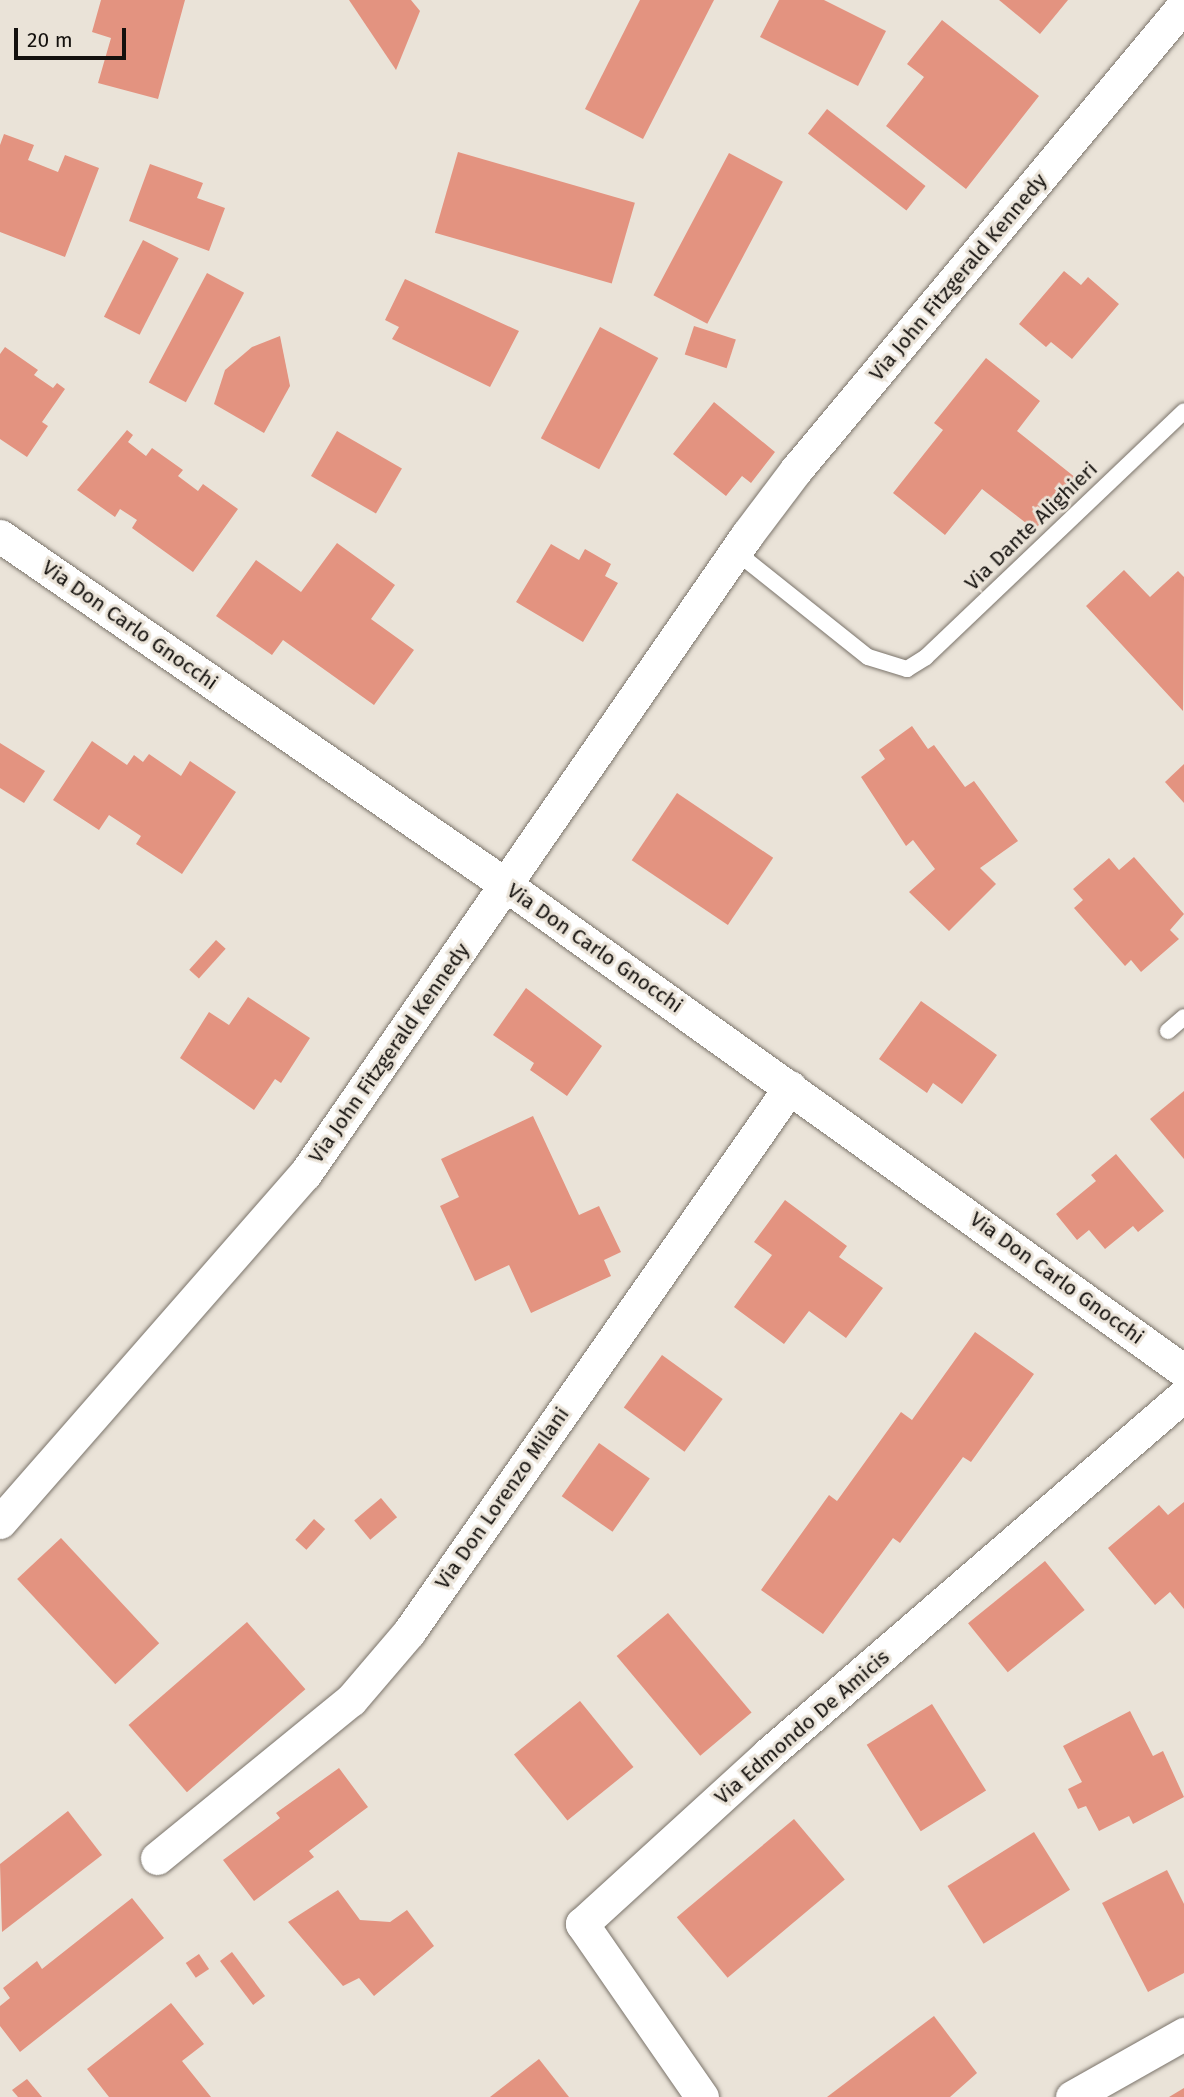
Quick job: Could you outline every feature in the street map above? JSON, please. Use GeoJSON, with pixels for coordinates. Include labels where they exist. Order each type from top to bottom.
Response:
{"type":"FeatureCollection","features":[{"type":"Feature","properties":{"kind":"street","name":"Via John Fitzgerald Kennedy"},"geometry":{"type":"LineString","coordinates":[[0,1522],[305,1174],[736,551],[796,470],[1184,5]]}},
{"type":"Feature","properties":{"kind":"street","name":"Via Don Carlo Gnocchi"},"geometry":{"type":"LineString","coordinates":[[0,536],[506,885],[1184,1371]]}},
{"type":"Feature","properties":{"kind":"street","name":"Via Don Lorenzo Milani"},"geometry":{"type":"LineString","coordinates":[[158,1857],[320,1728],[351,1700],[409,1632],[790,1087]]}},
{"type":"Feature","properties":{"kind":"street","name":"Via Edmondo De Amicis"},"geometry":{"type":"LineString","coordinates":[[702,2097],[582,1924],[768,1754],[1184,1395]]}},
{"type":"Feature","properties":{"kind":"street"},"geometry":{"type":"LineString","coordinates":[[1072,2097],[1184,2034]]}},
{"type":"Feature","properties":{"kind":"lane","name":"Via Dante Alighieri"},"geometry":{"type":"LineString","coordinates":[[736,551],[869,657],[907,668],[926,657],[1074,512],[1184,411]]}},
{"type":"Feature","properties":{"kind":"lane"},"geometry":{"type":"LineString","coordinates":[[1167,1031],[1184,1017]]}},
{"type":"Feature","properties":{"kind":"building"},"geometry":{"type":"Polygon","coordinates":[[[101,0],[185,0],[158,99],[98,83],[111,38],[92,32],[101,0]]]}},
{"type":"Feature","properties":{"kind":"building"},"geometry":{"type":"Polygon","coordinates":[[[349,0],[411,0],[420,11],[396,70],[349,0]]]}},
{"type":"Feature","properties":{"kind":"building"},"geometry":{"type":"Polygon","coordinates":[[[640,0],[714,0],[643,139],[585,109],[640,0]]]}},
{"type":"Feature","properties":{"kind":"building"},"geometry":{"type":"Polygon","coordinates":[[[779,0],[824,0],[886,31],[858,86],[760,37],[779,0]]]}},
{"type":"Feature","properties":{"kind":"building"},"geometry":{"type":"Polygon","coordinates":[[[999,0],[1068,0],[1040,34],[999,0]]]}},
{"type":"Feature","properties":{"kind":"building"},"geometry":{"type":"Polygon","coordinates":[[[942,20],[1039,96],[966,189],[886,126],[924,77],[907,64],[942,20]]]}},
{"type":"Feature","properties":{"kind":"building"},"geometry":{"type":"Polygon","coordinates":[[[827,109],[926,186],[906,210],[808,133],[827,109]]]}},
{"type":"Feature","properties":{"kind":"building"},"geometry":{"type":"Polygon","coordinates":[[[4,134],[34,145],[28,160],[58,172],[65,155],[99,168],[65,257],[0,232],[0,145],[4,134]]]}},
{"type":"Feature","properties":{"kind":"building"},"geometry":{"type":"Polygon","coordinates":[[[458,152],[635,203],[612,283],[435,233],[458,152]]]}},
{"type":"Feature","properties":{"kind":"building"},"geometry":{"type":"Polygon","coordinates":[[[729,153],[783,182],[707,324],[653,295],[729,153]]]}},
{"type":"Feature","properties":{"kind":"building"},"geometry":{"type":"Polygon","coordinates":[[[150,164],[203,183],[197,198],[225,208],[209,251],[129,221],[150,164]]]}},
{"type":"Feature","properties":{"kind":"building"},"geometry":{"type":"Polygon","coordinates":[[[143,240],[179,258],[140,335],[104,317],[143,240]]]}},
{"type":"Feature","properties":{"kind":"building"},"geometry":{"type":"Polygon","coordinates":[[[1064,271],[1081,285],[1088,277],[1119,304],[1072,359],[1051,342],[1046,347],[1019,324],[1064,271]]]}},
{"type":"Feature","properties":{"kind":"building"},"geometry":{"type":"Polygon","coordinates":[[[207,273],[244,293],[186,402],[149,382],[207,273]]]}},
{"type":"Feature","properties":{"kind":"building"},"geometry":{"type":"Polygon","coordinates":[[[405,279],[519,331],[490,387],[392,339],[399,327],[385,320],[405,279]]]}},
{"type":"Feature","properties":{"kind":"building"},"geometry":{"type":"Polygon","coordinates":[[[694,326],[736,340],[727,368],[685,355],[694,326]]]}},
{"type":"Feature","properties":{"kind":"building"},"geometry":{"type":"Polygon","coordinates":[[[600,327],[658,358],[599,469],[541,438],[600,327]]]}},
{"type":"Feature","properties":{"kind":"building"},"geometry":{"type":"Polygon","coordinates":[[[280,336],[290,386],[264,433],[214,404],[225,370],[252,347],[280,336]]]}},
{"type":"Feature","properties":{"kind":"building"},"geometry":{"type":"Polygon","coordinates":[[[5,347],[38,370],[34,375],[53,388],[57,383],[65,389],[42,422],[48,426],[27,457],[0,439],[0,354],[5,347]]]}},
{"type":"Feature","properties":{"kind":"building"},"geometry":{"type":"Polygon","coordinates":[[[986,358],[1040,401],[1017,431],[1076,478],[1035,530],[982,489],[945,535],[893,493],[943,430],[934,423],[986,358]]]}},
{"type":"Feature","properties":{"kind":"building"},"geometry":{"type":"Polygon","coordinates":[[[714,402],[775,452],[751,483],[742,476],[726,496],[673,454],[714,402]]]}},
{"type":"Feature","properties":{"kind":"building"},"geometry":{"type":"Polygon","coordinates":[[[127,430],[133,435],[128,442],[146,456],[152,448],[183,470],[178,476],[198,491],[203,484],[238,509],[193,572],[132,528],[137,520],[120,509],[115,517],[77,490],[127,430]]]}},
{"type":"Feature","properties":{"kind":"building"},"geometry":{"type":"Polygon","coordinates":[[[337,431],[402,468],[376,514],[311,476],[337,431]]]}},
{"type":"Feature","properties":{"kind":"building"},"geometry":{"type":"Polygon","coordinates":[[[337,543],[395,585],[371,619],[414,650],[374,705],[283,640],[272,655],[216,616],[256,560],[301,592],[337,543]]]}},
{"type":"Feature","properties":{"kind":"building"},"geometry":{"type":"Polygon","coordinates":[[[551,544],[579,560],[585,549],[611,564],[605,576],[618,583],[583,642],[516,602],[551,544]]]}},
{"type":"Feature","properties":{"kind":"building"},"geometry":{"type":"Polygon","coordinates":[[[1124,570],[1150,597],[1178,571],[1184,577],[1183,711],[1086,606],[1124,570]]]}},
{"type":"Feature","properties":{"kind":"building"},"geometry":{"type":"Polygon","coordinates":[[[912,726],[928,749],[934,745],[965,787],[974,781],[1018,841],[980,868],[996,884],[949,931],[909,892],[935,869],[913,840],[906,846],[861,777],[885,759],[879,750],[912,726]]]}},
{"type":"Feature","properties":{"kind":"building"},"geometry":{"type":"Polygon","coordinates":[[[92,741],[127,765],[134,755],[143,762],[149,754],[181,776],[190,761],[236,792],[182,874],[136,844],[141,836],[109,815],[99,830],[53,800],[92,741]]]}},
{"type":"Feature","properties":{"kind":"building"},"geometry":{"type":"Polygon","coordinates":[[[0,743],[45,771],[24,803],[0,788],[0,743]]]}},
{"type":"Feature","properties":{"kind":"building"},"geometry":{"type":"Polygon","coordinates":[[[1184,764],[1184,803],[1165,782],[1184,764]]]}},
{"type":"Feature","properties":{"kind":"building"},"geometry":{"type":"Polygon","coordinates":[[[677,793],[773,858],[728,925],[632,860],[677,793]]]}},
{"type":"Feature","properties":{"kind":"building"},"geometry":{"type":"Polygon","coordinates":[[[1134,857],[1184,914],[1170,930],[1179,939],[1141,972],[1131,960],[1125,966],[1074,908],[1083,900],[1073,889],[1109,858],[1119,870],[1134,857]]]}},
{"type":"Feature","properties":{"kind":"building"},"geometry":{"type":"Polygon","coordinates":[[[216,940],[226,949],[199,978],[189,970],[216,940]]]}},
{"type":"Feature","properties":{"kind":"building"},"geometry":{"type":"Polygon","coordinates":[[[526,988],[602,1046],[567,1096],[530,1070],[534,1063],[493,1035],[526,988]]]}},
{"type":"Feature","properties":{"kind":"building"},"geometry":{"type":"Polygon","coordinates":[[[248,997],[310,1038],[281,1083],[275,1079],[254,1110],[180,1058],[209,1012],[229,1025],[248,997]]]}},
{"type":"Feature","properties":{"kind":"building"},"geometry":{"type":"Polygon","coordinates":[[[921,1001],[997,1055],[962,1104],[933,1083],[927,1093],[879,1059],[921,1001]]]}},
{"type":"Feature","properties":{"kind":"building"},"geometry":{"type":"Polygon","coordinates":[[[1184,1091],[1184,1159],[1150,1119],[1184,1091]]]}},
{"type":"Feature","properties":{"kind":"building"},"geometry":{"type":"Polygon","coordinates":[[[533,1116],[579,1215],[599,1206],[621,1252],[604,1260],[611,1276],[531,1313],[509,1265],[475,1281],[440,1206],[459,1197],[441,1159],[533,1116]]]}},
{"type":"Feature","properties":{"kind":"building"},"geometry":{"type":"Polygon","coordinates":[[[1116,1154],[1164,1211],[1138,1232],[1133,1226],[1105,1249],[1089,1230],[1077,1240],[1056,1214],[1096,1181],[1091,1175],[1116,1154]]]}},
{"type":"Feature","properties":{"kind":"building"},"geometry":{"type":"Polygon","coordinates":[[[785,1200],[847,1246],[839,1257],[883,1288],[846,1338],[809,1311],[784,1344],[734,1307],[772,1255],[754,1242],[785,1200]]]}},
{"type":"Feature","properties":{"kind":"building"},"geometry":{"type":"Polygon","coordinates":[[[975,1332],[1034,1374],[971,1462],[963,1457],[900,1543],[893,1538],[823,1634],[761,1590],[829,1495],[837,1501],[901,1412],[912,1420],[975,1332]]]}},
{"type":"Feature","properties":{"kind":"building"},"geometry":{"type":"Polygon","coordinates":[[[662,1355],[723,1399],[684,1452],[624,1408],[662,1355]]]}},
{"type":"Feature","properties":{"kind":"building"},"geometry":{"type":"Polygon","coordinates":[[[599,1443],[650,1479],[613,1532],[562,1496],[599,1443]]]}},
{"type":"Feature","properties":{"kind":"building"},"geometry":{"type":"Polygon","coordinates":[[[381,1498],[397,1517],[370,1540],[354,1520],[381,1498]]]}},
{"type":"Feature","properties":{"kind":"building"},"geometry":{"type":"Polygon","coordinates":[[[1184,1502],[1184,1609],[1170,1592],[1155,1605],[1108,1548],[1159,1505],[1168,1515],[1184,1502]]]}},
{"type":"Feature","properties":{"kind":"building"},"geometry":{"type":"Polygon","coordinates":[[[314,1519],[325,1529],[306,1550],[295,1540],[314,1519]]]}},
{"type":"Feature","properties":{"kind":"building"},"geometry":{"type":"Polygon","coordinates":[[[61,1538],[159,1643],[115,1684],[17,1579],[61,1538]]]}},
{"type":"Feature","properties":{"kind":"building"},"geometry":{"type":"Polygon","coordinates":[[[1045,1561],[1085,1610],[1008,1672],[968,1623],[1045,1561]]]}},
{"type":"Feature","properties":{"kind":"building"},"geometry":{"type":"Polygon","coordinates":[[[668,1613],[752,1713],[700,1756],[617,1656],[668,1613]]]}},
{"type":"Feature","properties":{"kind":"building"},"geometry":{"type":"Polygon","coordinates":[[[247,1622],[305,1689],[187,1792],[129,1725],[247,1622]]]}},
{"type":"Feature","properties":{"kind":"building"},"geometry":{"type":"Polygon","coordinates":[[[580,1701],[633,1767],[567,1821],[514,1754],[580,1701]]]}},
{"type":"Feature","properties":{"kind":"building"},"geometry":{"type":"Polygon","coordinates":[[[932,1704],[986,1791],[921,1831],[867,1745],[932,1704]]]}},
{"type":"Feature","properties":{"kind":"building"},"geometry":{"type":"Polygon","coordinates":[[[1130,1711],[1153,1756],[1163,1751],[1184,1797],[1133,1824],[1129,1816],[1099,1831],[1086,1806],[1078,1809],[1068,1789],[1082,1782],[1063,1746],[1130,1711]]]}},
{"type":"Feature","properties":{"kind":"building"},"geometry":{"type":"Polygon","coordinates":[[[339,1768],[368,1807],[309,1851],[314,1857],[254,1901],[223,1860],[280,1818],[276,1813],[339,1768]]]}},
{"type":"Feature","properties":{"kind":"building"},"geometry":{"type":"Polygon","coordinates":[[[68,1811],[102,1855],[2,1932],[0,1864],[68,1811]]]}},
{"type":"Feature","properties":{"kind":"building"},"geometry":{"type":"Polygon","coordinates":[[[794,1819],[845,1880],[728,1978],[677,1917],[794,1819]]]}},
{"type":"Feature","properties":{"kind":"building"},"geometry":{"type":"Polygon","coordinates":[[[1034,1832],[1070,1890],[984,1944],[947,1886],[1034,1832]]]}},
{"type":"Feature","properties":{"kind":"building"},"geometry":{"type":"Polygon","coordinates":[[[1167,1870],[1184,1904],[1184,1973],[1148,1992],[1102,1903],[1167,1870]]]}},
{"type":"Feature","properties":{"kind":"building"},"geometry":{"type":"Polygon","coordinates":[[[338,1890],[360,1920],[390,1922],[407,1910],[434,1946],[374,1996],[359,1978],[343,1986],[288,1922],[338,1890]]]}},
{"type":"Feature","properties":{"kind":"building"},"geometry":{"type":"Polygon","coordinates":[[[132,1898],[164,1938],[20,2052],[0,2026],[0,2006],[10,1998],[3,1988],[37,1961],[42,1969],[132,1898]]]}},
{"type":"Feature","properties":{"kind":"building"},"geometry":{"type":"Polygon","coordinates":[[[232,1952],[265,1996],[253,2005],[220,1961],[232,1952]]]}},
{"type":"Feature","properties":{"kind":"building"},"geometry":{"type":"Polygon","coordinates":[[[199,1954],[209,1969],[196,1978],[186,1963],[199,1954]]]}},
{"type":"Feature","properties":{"kind":"building"},"geometry":{"type":"Polygon","coordinates":[[[171,2003],[204,2044],[182,2061],[211,2097],[109,2097],[87,2069],[171,2003]]]}},
{"type":"Feature","properties":{"kind":"building"},"geometry":{"type":"Polygon","coordinates":[[[934,2016],[977,2073],[950,2097],[827,2097],[934,2016]]]}},
{"type":"Feature","properties":{"kind":"building"},"geometry":{"type":"Polygon","coordinates":[[[539,2059],[569,2097],[490,2097],[539,2059]]]}},
{"type":"Feature","properties":{"kind":"building"},"geometry":{"type":"Polygon","coordinates":[[[27,2079],[42,2097],[18,2097],[12,2090],[27,2079]]]}},
{"type":"Feature","properties":{"kind":"building"},"geometry":{"type":"Polygon","coordinates":[[[1184,2088],[1184,2097],[1169,2097],[1184,2088]]]}}]}
